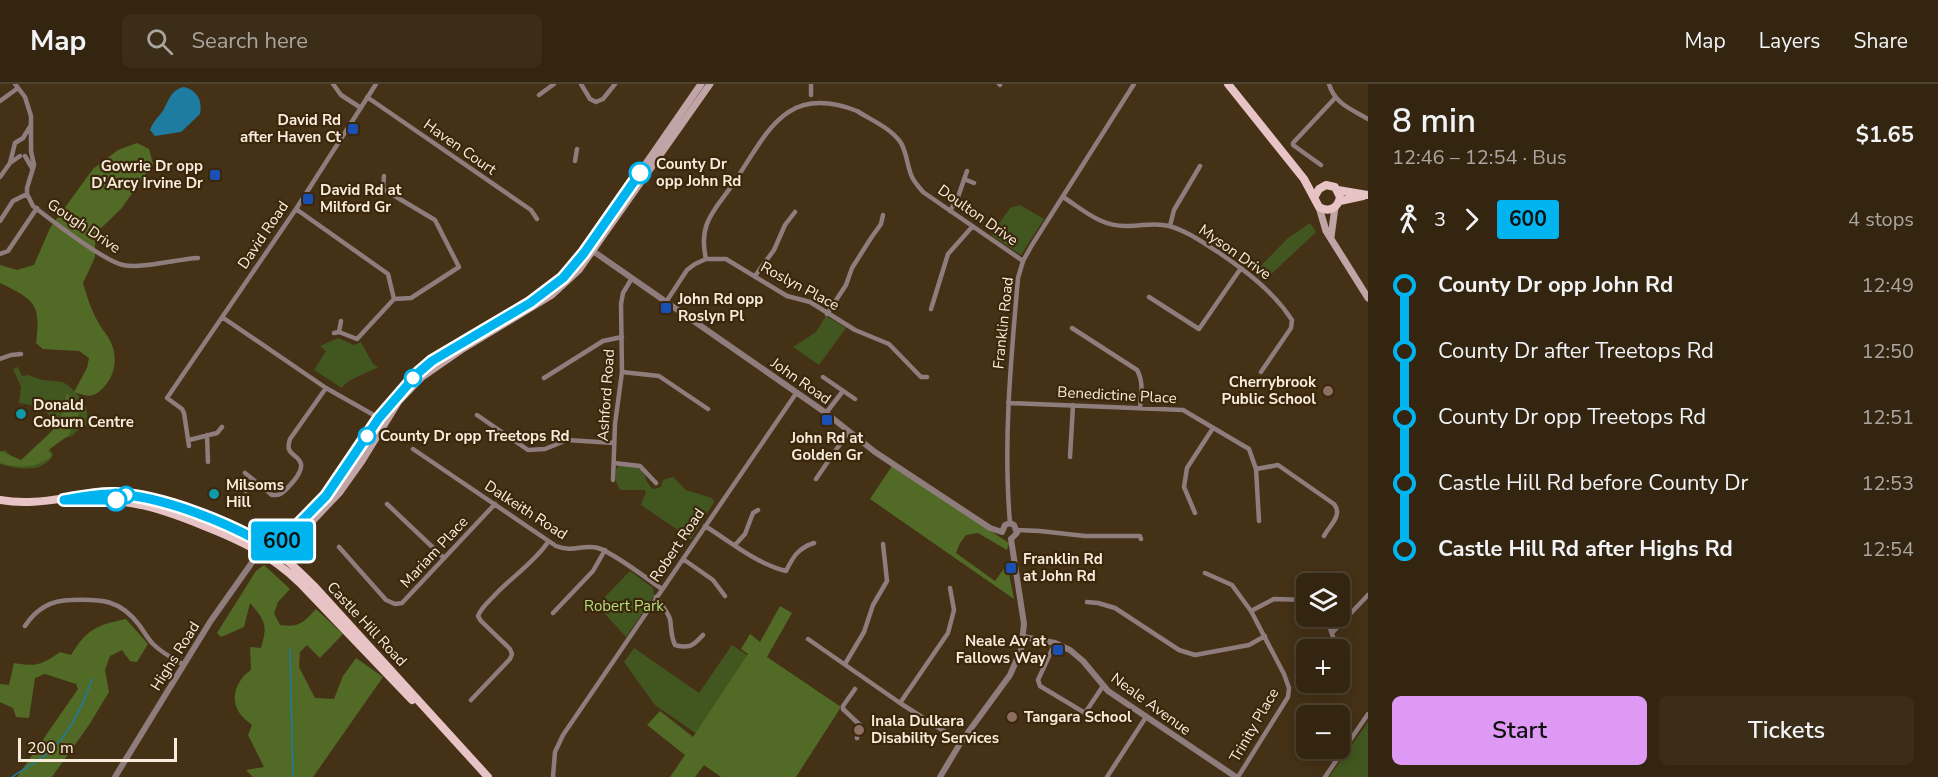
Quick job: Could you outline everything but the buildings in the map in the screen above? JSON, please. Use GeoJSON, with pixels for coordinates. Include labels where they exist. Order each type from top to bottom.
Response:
{"type":"FeatureCollection","features":[{"type":"Feature","properties":{"kind":"main road"},"geometry":{"type":"LineString","coordinates":[[260,551],[278,553],[289,546],[335,497],[356,470],[399,401],[422,377],[461,350],[552,295],[579,270],[701,84]]}},
{"type":"Feature","properties":{"kind":"main road"},"geometry":{"type":"LineString","coordinates":[[260,551],[282,541],[326,496],[379,418],[418,373],[432,361],[549,290],[575,266],[590,250],[710,84]]}},
{"type":"Feature","properties":{"kind":"main road"},"geometry":{"type":"LineString","coordinates":[[1228,84],[1304,179],[1315,196],[1326,231],[1368,297]]}},
{"type":"Feature","properties":{"kind":"main road"},"geometry":{"type":"LineString","coordinates":[[1304,179],[1322,186],[1331,185],[1338,190],[1368,195]]}},
{"type":"Feature","properties":{"kind":"main road"},"geometry":{"type":"LineString","coordinates":[[1315,196],[1322,186]]}},
{"type":"Feature","properties":{"kind":"main road"},"geometry":{"type":"LineString","coordinates":[[1331,237],[1338,190]]}},
{"type":"Feature","properties":{"kind":"main road"},"geometry":{"type":"LineString","coordinates":[[1319,207],[1327,210],[1337,204],[1368,195]]}},
{"type":"Feature","properties":{"kind":"main road","name":"Castle Hill Road"},"geometry":{"type":"LineString","coordinates":[[0,500],[35,503],[110,494],[153,499],[213,520],[259,541],[294,566],[348,621],[488,777]]}},
{"type":"Feature","properties":{"kind":"main road","name":"Castle Hill Road"},"geometry":{"type":"LineString","coordinates":[[64,500],[120,500],[150,506],[232,537],[260,551],[299,582],[408,696],[481,777]]}},
{"type":"Feature","properties":{"kind":"main road"},"geometry":{"type":"LineString","coordinates":[[259,541],[260,551]]}},
{"type":"Feature","properties":{"kind":"street"},"geometry":{"type":"LineString","coordinates":[[333,84],[341,95],[361,108]]}},
{"type":"Feature","properties":{"kind":"street","name":"David Road"},"geometry":{"type":"LineString","coordinates":[[207,435],[189,443],[184,413],[167,398],[296,209],[376,84]]}},
{"type":"Feature","properties":{"kind":"street"},"geometry":{"type":"LineString","coordinates":[[539,95],[554,84]]}},
{"type":"Feature","properties":{"kind":"street"},"geometry":{"type":"LineString","coordinates":[[582,84],[590,99],[596,102],[603,99],[615,84]]}},
{"type":"Feature","properties":{"kind":"street"},"geometry":{"type":"LineString","coordinates":[[811,84],[811,95]]}},
{"type":"Feature","properties":{"kind":"street","name":"Franklin Road"},"geometry":{"type":"LineString","coordinates":[[1010,523],[1006,475],[1008,403],[1018,278],[1023,261],[1134,84]]}},
{"type":"Feature","properties":{"kind":"street"},"geometry":{"type":"LineString","coordinates":[[1329,84],[1335,98],[1368,119]]}},
{"type":"Feature","properties":{"kind":"street"},"geometry":{"type":"LineString","coordinates":[[0,101],[17,86],[28,104],[34,165],[27,183],[27,194],[13,201],[0,221]]}},
{"type":"Feature","properties":{"kind":"street"},"geometry":{"type":"LineString","coordinates":[[801,98],[811,95],[821,96]]}},
{"type":"Feature","properties":{"kind":"street","name":"Haven Court"},"geometry":{"type":"LineString","coordinates":[[368,97],[531,210],[537,219]]}},
{"type":"Feature","properties":{"kind":"street","name":"Doulton Drive"},"geometry":{"type":"LineString","coordinates":[[831,97],[892,133],[900,142],[913,178],[923,192],[1023,261]]}},
{"type":"Feature","properties":{"kind":"street"},"geometry":{"type":"LineString","coordinates":[[1321,165],[1293,143],[1335,98]]}},
{"type":"Feature","properties":{"kind":"street"},"geometry":{"type":"LineString","coordinates":[[666,302],[687,270],[706,259],[705,225],[784,107]]}},
{"type":"Feature","properties":{"kind":"street"},"geometry":{"type":"LineString","coordinates":[[0,177],[10,163],[17,141],[31,125]]}},
{"type":"Feature","properties":{"kind":"street"},"geometry":{"type":"LineString","coordinates":[[22,138],[30,142]]}},
{"type":"Feature","properties":{"kind":"street"},"geometry":{"type":"LineString","coordinates":[[14,149],[32,168]]}},
{"type":"Feature","properties":{"kind":"street"},"geometry":{"type":"LineString","coordinates":[[575,161],[577,149]]}},
{"type":"Feature","properties":{"kind":"street"},"geometry":{"type":"LineString","coordinates":[[10,163],[31,152]]}},
{"type":"Feature","properties":{"kind":"street"},"geometry":{"type":"LineString","coordinates":[[1170,226],[1174,210],[1200,166]]}},
{"type":"Feature","properties":{"kind":"street"},"geometry":{"type":"LineString","coordinates":[[950,211],[958,197],[967,171]]}},
{"type":"Feature","properties":{"kind":"street"},"geometry":{"type":"LineString","coordinates":[[383,189],[384,176]]}},
{"type":"Feature","properties":{"kind":"street"},"geometry":{"type":"LineString","coordinates":[[964,179],[974,183]]}},
{"type":"Feature","properties":{"kind":"street"},"geometry":{"type":"LineString","coordinates":[[372,193],[383,189]]}},
{"type":"Feature","properties":{"kind":"street"},"geometry":{"type":"LineString","coordinates":[[340,321],[337,332],[357,339],[394,299],[411,298],[459,267],[435,220],[383,189]]}},
{"type":"Feature","properties":{"kind":"street","name":"Gough Drive"},"geometry":{"type":"LineString","coordinates":[[27,194],[33,206],[98,252],[122,265],[133,266],[198,258]]}},
{"type":"Feature","properties":{"kind":"street","name":"Myson Drive"},"geometry":{"type":"LineString","coordinates":[[1063,197],[1101,223],[1115,226],[1155,223],[1170,226],[1193,236],[1263,285],[1292,320],[1291,328],[1261,372]]}},
{"type":"Feature","properties":{"kind":"street"},"geometry":{"type":"LineString","coordinates":[[0,254],[8,251],[37,208]]}},
{"type":"Feature","properties":{"kind":"street"},"geometry":{"type":"LineString","coordinates":[[296,209],[388,274],[394,299]]}},
{"type":"Feature","properties":{"kind":"street"},"geometry":{"type":"LineString","coordinates":[[755,276],[774,250],[785,225],[795,212]]}},
{"type":"Feature","properties":{"kind":"street"},"geometry":{"type":"LineString","coordinates":[[827,314],[846,285],[852,268],[881,224],[883,216]]}},
{"type":"Feature","properties":{"kind":"street"},"geometry":{"type":"LineString","coordinates":[[931,309],[948,254],[972,227]]}},
{"type":"Feature","properties":{"kind":"street","name":"John Road"},"geometry":{"type":"LineString","coordinates":[[590,250],[797,392],[876,452],[990,528],[1002,532]]}},
{"type":"Feature","properties":{"kind":"street","name":"Roslyn Place"},"geometry":{"type":"LineString","coordinates":[[706,259],[726,260],[787,296],[810,302],[855,330],[889,344],[921,377],[927,377]]}},
{"type":"Feature","properties":{"kind":"street"},"geometry":{"type":"LineString","coordinates":[[1149,297],[1199,329],[1241,268]]}},
{"type":"Feature","properties":{"kind":"street","name":"Ashford Road"},"geometry":{"type":"LineString","coordinates":[[613,480],[614,443],[622,372],[622,299],[623,292],[632,278]]}},
{"type":"Feature","properties":{"kind":"street"},"geometry":{"type":"LineString","coordinates":[[222,317],[326,388],[379,418],[392,412]]}},
{"type":"Feature","properties":{"kind":"street"},"geometry":{"type":"LineString","coordinates":[[1072,328],[1137,370],[1141,376],[1142,387],[1140,408]]}},
{"type":"Feature","properties":{"kind":"street"},"geometry":{"type":"LineString","coordinates":[[543,378],[603,341],[622,338]]}},
{"type":"Feature","properties":{"kind":"street"},"geometry":{"type":"LineString","coordinates":[[0,359],[21,354]]}},
{"type":"Feature","properties":{"kind":"street"},"geometry":{"type":"LineString","coordinates":[[622,372],[658,376],[708,409]]}},
{"type":"Feature","properties":{"kind":"street"},"geometry":{"type":"LineString","coordinates":[[823,377],[855,399]]}},
{"type":"Feature","properties":{"kind":"street"},"geometry":{"type":"LineString","coordinates":[[245,473],[275,495],[283,492],[301,471],[301,465],[289,451],[288,444],[326,388]]}},
{"type":"Feature","properties":{"kind":"street"},"geometry":{"type":"LineString","coordinates":[[826,413],[843,391]]}},
{"type":"Feature","properties":{"kind":"street","name":"Robert Road"},"geometry":{"type":"LineString","coordinates":[[552,777],[555,752],[563,735],[797,392]]}},
{"type":"Feature","properties":{"kind":"street","name":"Benedictine Place"},"geometry":{"type":"LineString","coordinates":[[1008,403],[1183,410],[1249,449],[1256,469],[1259,521]]}},
{"type":"Feature","properties":{"kind":"street"},"geometry":{"type":"LineString","coordinates":[[1070,457],[1073,405]]}},
{"type":"Feature","properties":{"kind":"street"},"geometry":{"type":"LineString","coordinates":[[477,415],[528,450],[545,449],[567,440],[614,443]]}},
{"type":"Feature","properties":{"kind":"street"},"geometry":{"type":"LineString","coordinates":[[375,439],[379,418]]}},
{"type":"Feature","properties":{"kind":"street"},"geometry":{"type":"LineString","coordinates":[[208,462],[207,435],[217,433],[222,427]]}},
{"type":"Feature","properties":{"kind":"street"},"geometry":{"type":"LineString","coordinates":[[1195,513],[1185,487],[1187,468],[1213,428]]}},
{"type":"Feature","properties":{"kind":"street"},"geometry":{"type":"LineString","coordinates":[[816,479],[849,431]]}},
{"type":"Feature","properties":{"kind":"street","name":"Dalkeith Road"},"geometry":{"type":"LineString","coordinates":[[413,449],[548,542],[563,549],[571,550],[590,546],[604,550]]}},
{"type":"Feature","properties":{"kind":"street"},"geometry":{"type":"LineString","coordinates":[[614,463],[640,466],[656,483]]}},
{"type":"Feature","properties":{"kind":"street"},"geometry":{"type":"LineString","coordinates":[[1256,469],[1278,465],[1334,504],[1338,509],[1338,516],[1324,536]]}},
{"type":"Feature","properties":{"kind":"street"},"geometry":{"type":"LineString","coordinates":[[246,491],[253,480]]}},
{"type":"Feature","properties":{"kind":"street"},"geometry":{"type":"LineString","coordinates":[[387,504],[444,558]]}},
{"type":"Feature","properties":{"kind":"street","name":"Mariam Place"},"geometry":{"type":"LineString","coordinates":[[339,547],[386,600],[395,604],[405,601],[495,504]]}},
{"type":"Feature","properties":{"kind":"street"},"geometry":{"type":"LineString","coordinates":[[735,545],[745,534],[753,513],[758,510]]}},
{"type":"Feature","properties":{"kind":"street"},"geometry":{"type":"LineString","coordinates":[[1010,523],[1017,530],[1017,535],[1011,539],[1006,538],[1002,532],[1003,527],[1010,523]]}},
{"type":"Feature","properties":{"kind":"street"},"geometry":{"type":"LineString","coordinates":[[705,526],[746,554],[786,571],[796,553],[803,547],[814,543]]}},
{"type":"Feature","properties":{"kind":"street"},"geometry":{"type":"LineString","coordinates":[[1017,530],[1085,536],[1140,536],[1141,539]]}},
{"type":"Feature","properties":{"kind":"street"},"geometry":{"type":"LineString","coordinates":[[940,777],[961,742],[1010,675],[1021,650],[1024,624],[1011,539]]}},
{"type":"Feature","properties":{"kind":"street"},"geometry":{"type":"LineString","coordinates":[[471,700],[510,659],[512,654],[510,649],[481,621],[478,616],[480,610],[541,552],[548,542]]}},
{"type":"Feature","properties":{"kind":"street"},"geometry":{"type":"LineString","coordinates":[[844,664],[864,632],[873,604],[887,580],[883,544]]}},
{"type":"Feature","properties":{"kind":"street"},"geometry":{"type":"LineString","coordinates":[[553,613],[593,571],[604,550],[662,589]]}},
{"type":"Feature","properties":{"kind":"street","name":"Highs Road"},"geometry":{"type":"LineString","coordinates":[[115,777],[210,622],[260,551]]}},
{"type":"Feature","properties":{"kind":"street"},"geometry":{"type":"LineString","coordinates":[[683,559],[713,580],[725,596]]}},
{"type":"Feature","properties":{"kind":"street","name":"Trinity Place"},"geometry":{"type":"LineString","coordinates":[[1205,573],[1232,585],[1251,611],[1289,688],[1288,698],[1237,777]]}},
{"type":"Feature","properties":{"kind":"street"},"geometry":{"type":"LineString","coordinates":[[900,704],[948,633],[954,610],[950,588]]}},
{"type":"Feature","properties":{"kind":"street"},"geometry":{"type":"LineString","coordinates":[[1332,633],[1368,595]]}},
{"type":"Feature","properties":{"kind":"street"},"geometry":{"type":"LineString","coordinates":[[656,597],[665,608],[670,620],[670,634],[675,645],[687,648],[694,645],[703,635]]}},
{"type":"Feature","properties":{"kind":"street"},"geometry":{"type":"LineString","coordinates":[[1251,611],[1274,599],[1296,600]]}},
{"type":"Feature","properties":{"kind":"street"},"geometry":{"type":"LineString","coordinates":[[25,626],[31,617],[53,602],[104,600],[127,612],[153,644],[184,665]]}},
{"type":"Feature","properties":{"kind":"street"},"geometry":{"type":"LineString","coordinates":[[1087,602],[1115,609],[1179,650],[1195,655],[1249,645],[1265,636]]}},
{"type":"Feature","properties":{"kind":"street"},"geometry":{"type":"LineString","coordinates":[[1330,627],[1334,639]]}},
{"type":"Feature","properties":{"kind":"street","name":"Neale Avenue"},"geometry":{"type":"LineString","coordinates":[[1024,638],[1055,643],[1077,656],[1103,686],[1237,777]]}},
{"type":"Feature","properties":{"kind":"street"},"geometry":{"type":"LineString","coordinates":[[808,639],[900,704],[961,742]]}},
{"type":"Feature","properties":{"kind":"street"},"geometry":{"type":"LineString","coordinates":[[1055,643],[1038,680],[1040,686],[1085,713],[1103,686]]}},
{"type":"Feature","properties":{"kind":"street"},"geometry":{"type":"LineString","coordinates":[[855,689],[843,709],[861,726],[857,738]]}},
{"type":"Feature","properties":{"kind":"street"},"geometry":{"type":"LineString","coordinates":[[1325,777],[1368,714]]}},
{"type":"Feature","properties":{"kind":"street"},"geometry":{"type":"LineString","coordinates":[[1107,777],[1146,717]]}},
{"type":"Feature","properties":{"kind":"green space"},"geometry":{"type":"Polygon","coordinates":[[[137,143],[149,149],[153,164],[121,209],[99,230],[95,244],[95,257],[83,283],[89,303],[108,337],[115,357],[113,371],[107,383],[96,394],[86,395],[74,392],[87,368],[89,358],[79,351],[43,349],[36,343],[36,311],[28,299],[0,283],[0,265],[17,270],[34,265],[50,228],[93,169],[118,150],[137,143]]]}},
{"type":"Feature","properties":{"kind":"green space"},"geometry":{"type":"Polygon","coordinates":[[[1020,205],[1044,219],[1021,255],[991,235],[1010,208],[1020,205]]]}},
{"type":"Feature","properties":{"kind":"green space"},"geometry":{"type":"Polygon","coordinates":[[[1310,223],[1316,232],[1264,281],[1254,273],[1288,238],[1310,223]]]}},
{"type":"Feature","properties":{"kind":"green space"},"geometry":{"type":"Polygon","coordinates":[[[826,316],[846,328],[819,365],[793,347],[816,332],[826,316]]]}},
{"type":"Feature","properties":{"kind":"green space"},"geometry":{"type":"Polygon","coordinates":[[[338,338],[354,345],[361,342],[373,364],[378,367],[353,379],[342,388],[314,370],[326,351],[320,346],[338,338]]]}},
{"type":"Feature","properties":{"kind":"green space"},"geometry":{"type":"Polygon","coordinates":[[[18,367],[22,376],[28,375],[42,380],[63,382],[83,400],[86,407],[89,426],[83,425],[72,436],[65,438],[50,449],[53,455],[49,461],[36,468],[0,464],[0,452],[5,450],[11,456],[23,461],[57,431],[50,416],[43,409],[19,403],[21,387],[13,369],[18,367]]]}},
{"type":"Feature","properties":{"kind":"green space"},"geometry":{"type":"Polygon","coordinates":[[[66,393],[82,406],[86,413],[79,413],[69,435],[48,450],[52,456],[27,466],[0,463],[0,451],[21,460],[52,431],[65,409],[66,393]]]}},
{"type":"Feature","properties":{"kind":"green space"},"geometry":{"type":"Polygon","coordinates":[[[626,465],[643,471],[653,489],[661,487],[663,480],[673,477],[686,490],[712,498],[714,502],[691,539],[641,505],[646,492],[644,490],[620,490],[616,482],[616,469],[626,465]]]}},
{"type":"Feature","properties":{"kind":"green space"},"geometry":{"type":"Polygon","coordinates":[[[892,466],[1009,543],[1007,550],[978,533],[966,535],[956,553],[995,581],[1005,567],[1009,574],[1014,599],[870,499],[892,466]]]}},
{"type":"Feature","properties":{"kind":"green space"},"geometry":{"type":"Polygon","coordinates":[[[264,565],[290,589],[278,602],[274,613],[280,625],[297,625],[316,609],[343,634],[320,658],[307,645],[300,652],[299,667],[315,698],[334,699],[343,676],[356,658],[383,677],[313,777],[253,777],[246,770],[264,767],[248,735],[252,725],[237,709],[235,697],[238,684],[251,670],[250,647],[261,648],[264,623],[250,603],[244,627],[221,637],[217,633],[256,571],[264,565]]]}},
{"type":"Feature","properties":{"kind":"green space","name":"Robert Park"},"geometry":{"type":"Polygon","coordinates":[[[630,571],[653,588],[654,596],[626,637],[597,605],[630,571]]]}},
{"type":"Feature","properties":{"kind":"green space"},"geometry":{"type":"Polygon","coordinates":[[[780,606],[792,613],[767,657],[841,707],[796,777],[721,777],[704,765],[695,777],[670,777],[685,755],[647,725],[660,711],[693,737],[748,654],[741,649],[750,634],[760,642],[780,606]]]}},
{"type":"Feature","properties":{"kind":"green space"},"geometry":{"type":"Polygon","coordinates":[[[126,619],[148,644],[137,662],[130,661],[122,650],[110,656],[105,670],[109,692],[52,777],[17,777],[78,689],[76,684],[45,674],[35,678],[29,718],[16,717],[13,708],[0,702],[0,684],[9,685],[14,663],[38,664],[60,652],[71,655],[82,639],[100,626],[126,619]]]}},
{"type":"Feature","properties":{"kind":"green space"},"geometry":{"type":"Polygon","coordinates":[[[732,645],[750,657],[697,734],[655,705],[624,662],[634,648],[699,693],[732,645]]]}},
{"type":"Feature","properties":{"kind":"green space"},"geometry":{"type":"Polygon","coordinates":[[[1368,722],[1368,777],[1329,777],[1342,759],[1350,759],[1350,747],[1368,722]]]}},
{"type":"Feature","properties":{"kind":"water"},"geometry":{"type":"Polygon","coordinates":[[[184,87],[198,97],[201,105],[200,114],[181,132],[155,136],[150,130],[153,124],[174,92],[184,87]]]}},
{"type":"Feature","properties":{"kind":"waterway"},"geometry":{"type":"LineString","coordinates":[[290,649],[293,777]]}},
{"type":"Feature","properties":{"kind":"waterway"},"geometry":{"type":"LineString","coordinates":[[12,777],[56,746],[80,709],[92,679]]}},
{"type":"Feature","properties":{"kind":"bus line","name":"600"},"geometry":{"type":"LineString","coordinates":[[116,500],[64,500],[110,494],[153,499],[238,530],[269,547],[280,543],[326,496],[379,418],[404,387],[432,361],[530,303],[563,278],[575,266],[640,173]]}},
{"type":"Feature","properties":{"kind":"place","name":"David Rd after Haven Ct"},"geometry":{"type":"Point","coordinates":[353,129]}},
{"type":"Feature","properties":{"kind":"place","name":"County Dr opp John Rd"},"geometry":{"type":"Point","coordinates":[640,173]}},
{"type":"Feature","properties":{"kind":"place","name":"Gowrie Dr opp D'Arcy Irvine Dr"},"geometry":{"type":"Point","coordinates":[215,175]}},
{"type":"Feature","properties":{"kind":"place","name":"David Rd at Milford Gr"},"geometry":{"type":"Point","coordinates":[308,199]}},
{"type":"Feature","properties":{"kind":"place","name":"John Rd opp Roslyn Pl"},"geometry":{"type":"Point","coordinates":[666,308]}},
{"type":"Feature","properties":{"kind":"place","name":"Cherrybrook Public School"},"geometry":{"type":"Point","coordinates":[1328,391]}},
{"type":"Feature","properties":{"kind":"place","name":"Donald Coburn Centre"},"geometry":{"type":"Point","coordinates":[21,414]}},
{"type":"Feature","properties":{"kind":"place","name":"John Rd at Golden Gr"},"geometry":{"type":"Point","coordinates":[827,420]}},
{"type":"Feature","properties":{"kind":"place","name":"County Dr opp Treetops Rd"},"geometry":{"type":"Point","coordinates":[367,436]}},
{"type":"Feature","properties":{"kind":"place","name":"Milsoms Hill"},"geometry":{"type":"Point","coordinates":[214,494]}},
{"type":"Feature","properties":{"kind":"place","name":"Franklin Rd at John Rd"},"geometry":{"type":"Point","coordinates":[1011,568]}},
{"type":"Feature","properties":{"kind":"place","name":"Neale Av at Fallows Way"},"geometry":{"type":"Point","coordinates":[1058,650]}},
{"type":"Feature","properties":{"kind":"place","name":"Tangara School"},"geometry":{"type":"Point","coordinates":[1012,717]}},
{"type":"Feature","properties":{"kind":"place","name":"Inala Dulkara Disability Services"},"geometry":{"type":"Point","coordinates":[859,730]}}]}
